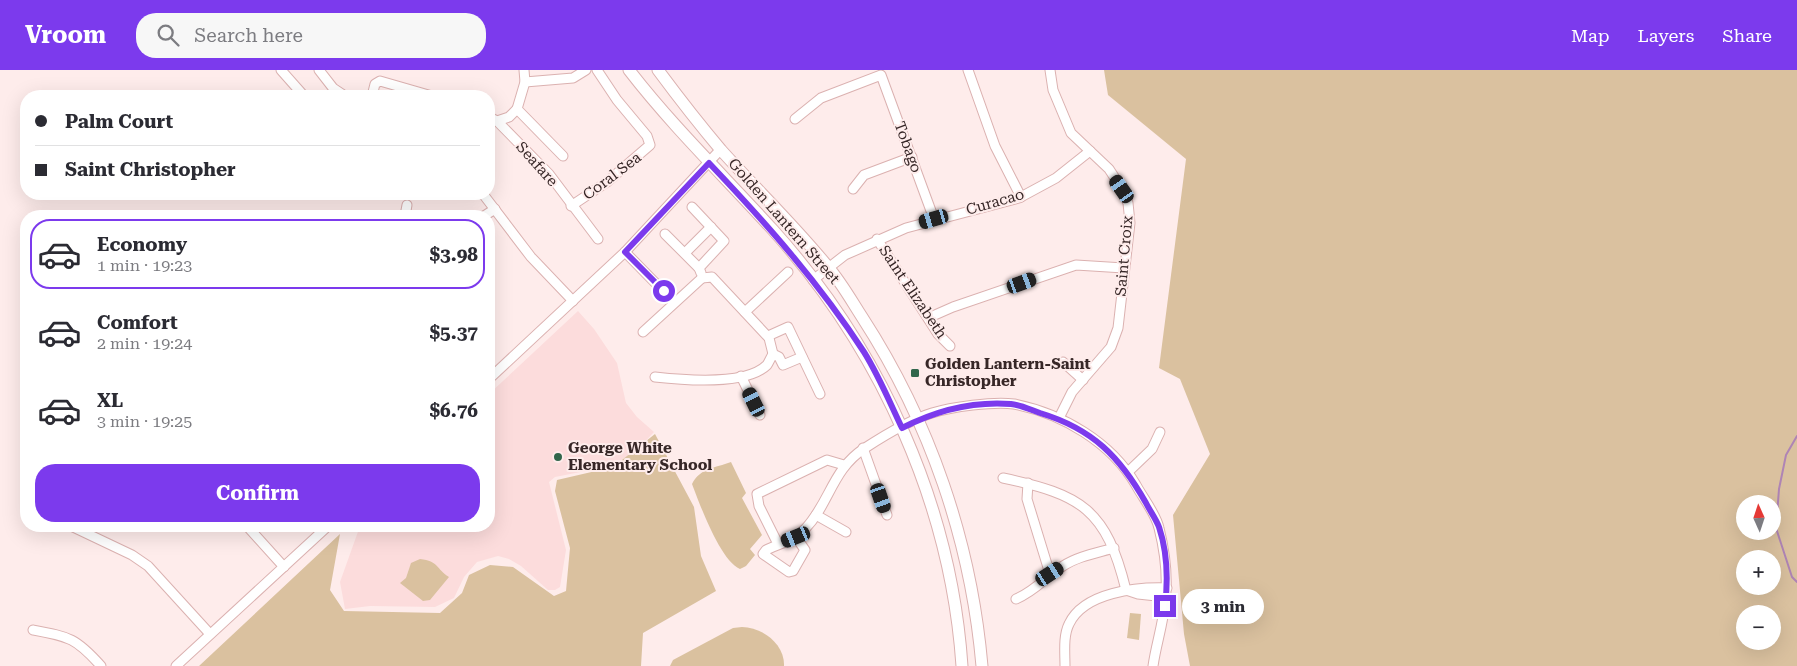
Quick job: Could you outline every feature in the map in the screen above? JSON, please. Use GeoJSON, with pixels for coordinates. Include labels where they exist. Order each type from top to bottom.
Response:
{"type":"FeatureCollection","features":[{"type":"Feature","properties":{"kind":"main road","name":"Golden Lantern Street"},"geometry":{"type":"LineString","coordinates":[[629,70],[671,122],[773,230],[813,280],[865,354],[902,428],[922,476],[953,592],[962,666]]}},
{"type":"Feature","properties":{"kind":"main road","name":"Golden Lantern Street"},"geometry":{"type":"LineString","coordinates":[[658,70],[721,149],[753,182],[829,268],[882,348],[918,420],[948,494],[964,547],[976,612],[982,666]]}},
{"type":"Feature","properties":{"kind":"street"},"geometry":{"type":"LineString","coordinates":[[281,70],[299,90]]}},
{"type":"Feature","properties":{"kind":"street"},"geometry":{"type":"LineString","coordinates":[[319,70],[336,90]]}},
{"type":"Feature","properties":{"kind":"street"},"geometry":{"type":"LineString","coordinates":[[495,119],[509,117],[517,109],[525,82],[524,70]]}},
{"type":"Feature","properties":{"kind":"street"},"geometry":{"type":"LineString","coordinates":[[525,82],[573,78],[586,70]]}},
{"type":"Feature","properties":{"kind":"street","name":"Coral Sea"},"geometry":{"type":"LineString","coordinates":[[571,206],[607,182],[650,145],[647,136],[617,100],[597,70]]}},
{"type":"Feature","properties":{"kind":"street"},"geometry":{"type":"LineString","coordinates":[[968,70],[995,146],[1020,197]]}},
{"type":"Feature","properties":{"kind":"street","name":"Saint Croix"},"geometry":{"type":"LineString","coordinates":[[1050,70],[1053,90],[1071,133],[1109,169],[1122,189],[1128,203],[1130,223],[1118,328],[1113,341],[1097,366],[1072,392],[1059,418]]}},
{"type":"Feature","properties":{"kind":"street","name":"Tobago"},"geometry":{"type":"LineString","coordinates":[[795,119],[821,98],[881,75],[934,219]]}},
{"type":"Feature","properties":{"kind":"street"},"geometry":{"type":"LineString","coordinates":[[374,90],[375,84],[380,81],[411,90]]}},
{"type":"Feature","properties":{"kind":"street"},"geometry":{"type":"LineString","coordinates":[[517,109],[563,156]]}},
{"type":"Feature","properties":{"kind":"street","name":"Seafare"},"geometry":{"type":"LineString","coordinates":[[495,121],[549,174],[571,206],[598,239]]}},
{"type":"Feature","properties":{"kind":"street"},"geometry":{"type":"LineString","coordinates":[[495,373],[625,252],[721,149]]}},
{"type":"Feature","properties":{"kind":"street","name":"Curacao"},"geometry":{"type":"LineString","coordinates":[[813,280],[845,255],[877,239],[934,219],[1020,197],[1056,178],[1090,151]]}},
{"type":"Feature","properties":{"kind":"street"},"geometry":{"type":"LineString","coordinates":[[853,189],[864,175],[912,157]]}},
{"type":"Feature","properties":{"kind":"street"},"geometry":{"type":"LineString","coordinates":[[488,200],[531,257],[573,301]]}},
{"type":"Feature","properties":{"kind":"street"},"geometry":{"type":"LineString","coordinates":[[406,210],[407,205]]}},
{"type":"Feature","properties":{"kind":"street"},"geometry":{"type":"LineString","coordinates":[[692,207],[724,241],[700,268]]}},
{"type":"Feature","properties":{"kind":"street"},"geometry":{"type":"LineString","coordinates":[[685,254],[711,227]]}},
{"type":"Feature","properties":{"kind":"street"},"geometry":{"type":"LineString","coordinates":[[665,234],[700,268],[702,278]]}},
{"type":"Feature","properties":{"kind":"street","name":"Saint Elizabeth"},"geometry":{"type":"LineString","coordinates":[[877,239],[938,334],[950,346]]}},
{"type":"Feature","properties":{"kind":"street"},"geometry":{"type":"LineString","coordinates":[[625,252],[674,302]]}},
{"type":"Feature","properties":{"kind":"street"},"geometry":{"type":"LineString","coordinates":[[928,318],[962,304],[1076,265],[1124,268]]}},
{"type":"Feature","properties":{"kind":"street"},"geometry":{"type":"LineString","coordinates":[[745,312],[788,272]]}},
{"type":"Feature","properties":{"kind":"street"},"geometry":{"type":"LineString","coordinates":[[643,332],[702,278],[712,277],[768,336],[773,354],[767,365],[741,376],[698,381],[655,377]]}},
{"type":"Feature","properties":{"kind":"street"},"geometry":{"type":"LineString","coordinates":[[768,336],[788,327],[820,394]]}},
{"type":"Feature","properties":{"kind":"street"},"geometry":{"type":"LineString","coordinates":[[773,354],[779,357],[783,365],[802,357]]}},
{"type":"Feature","properties":{"kind":"street"},"geometry":{"type":"LineString","coordinates":[[1063,362],[1083,380]]}},
{"type":"Feature","properties":{"kind":"street"},"geometry":{"type":"LineString","coordinates":[[741,376],[760,416]]}},
{"type":"Feature","properties":{"kind":"street"},"geometry":{"type":"LineString","coordinates":[[796,537],[805,550],[791,572],[763,554],[766,550],[796,537],[816,515],[844,465],[863,448],[931,413],[961,406],[1013,404],[1059,418],[1083,431],[1103,446],[1128,472],[1159,526],[1166,592],[1153,666]]}},
{"type":"Feature","properties":{"kind":"street"},"geometry":{"type":"LineString","coordinates":[[1128,472],[1152,449],[1160,432]]}},
{"type":"Feature","properties":{"kind":"street"},"geometry":{"type":"LineString","coordinates":[[863,448],[887,515]]}},
{"type":"Feature","properties":{"kind":"street"},"geometry":{"type":"LineString","coordinates":[[778,544],[759,506],[757,494],[827,460],[844,465]]}},
{"type":"Feature","properties":{"kind":"street"},"geometry":{"type":"LineString","coordinates":[[1003,478],[1052,489],[1075,500],[1098,521],[1114,548],[1126,590]]}},
{"type":"Feature","properties":{"kind":"street"},"geometry":{"type":"LineString","coordinates":[[1028,483],[1027,499],[1050,574]]}},
{"type":"Feature","properties":{"kind":"street"},"geometry":{"type":"LineString","coordinates":[[816,515],[846,532]]}},
{"type":"Feature","properties":{"kind":"street"},"geometry":{"type":"LineString","coordinates":[[84,532],[132,555],[148,566],[210,634]]}},
{"type":"Feature","properties":{"kind":"street"},"geometry":{"type":"LineString","coordinates":[[252,532],[284,567]]}},
{"type":"Feature","properties":{"kind":"street"},"geometry":{"type":"LineString","coordinates":[[176,666],[322,532]]}},
{"type":"Feature","properties":{"kind":"street"},"geometry":{"type":"LineString","coordinates":[[1016,599],[1042,583],[1050,574],[1075,560],[1114,548]]}},
{"type":"Feature","properties":{"kind":"street"},"geometry":{"type":"LineString","coordinates":[[1065,666],[1066,634],[1075,616],[1095,600],[1126,590],[1138,594],[1166,592]]}},
{"type":"Feature","properties":{"kind":"street"},"geometry":{"type":"LineString","coordinates":[[33,630],[57,635],[79,643],[101,666]]}},
{"type":"Feature","properties":{"kind":"shaded area"},"geometry":{"type":"Polygon","coordinates":[[[1104,70],[1797,70],[1797,666],[1190,666],[1184,634],[1173,515],[1210,454],[1180,379],[1159,368],[1186,159],[1108,95],[1104,70]]]}},
{"type":"Feature","properties":{"kind":"shaded area","name":"George White Elementary School"},"geometry":{"type":"Polygon","coordinates":[[[578,311],[594,329],[617,363],[626,403],[637,417],[654,432],[635,452],[611,466],[555,477],[549,482],[566,550],[560,587],[555,590],[548,590],[521,566],[509,559],[498,556],[477,562],[464,577],[454,598],[435,607],[370,606],[345,609],[340,582],[358,532],[495,532],[495,388],[578,311]]]}},
{"type":"Feature","properties":{"kind":"shaded area"},"geometry":{"type":"Polygon","coordinates":[[[655,434],[694,507],[701,556],[716,591],[643,633],[641,666],[199,666],[340,534],[330,590],[344,611],[440,613],[462,593],[469,575],[490,565],[513,567],[554,596],[566,591],[570,548],[555,491],[557,480],[613,467],[655,434]]]}},
{"type":"Feature","properties":{"kind":"shaded area"},"geometry":{"type":"Polygon","coordinates":[[[731,462],[746,493],[742,498],[762,535],[750,549],[755,555],[746,566],[740,569],[725,555],[718,544],[705,518],[692,484],[704,472],[731,462]]]}},
{"type":"Feature","properties":{"kind":"shaded area"},"geometry":{"type":"Polygon","coordinates":[[[420,559],[434,563],[449,577],[430,600],[423,601],[400,583],[406,578],[411,563],[420,559]]]}},
{"type":"Feature","properties":{"kind":"shaded area"},"geometry":{"type":"Polygon","coordinates":[[[1130,613],[1141,614],[1139,640],[1127,638],[1130,613]]]}},
{"type":"Feature","properties":{"kind":"shaded area"},"geometry":{"type":"Polygon","coordinates":[[[742,627],[757,630],[771,638],[781,651],[784,666],[670,666],[673,660],[733,628],[742,627]]]}},
{"type":"Feature","properties":{"kind":"waterway"},"geometry":{"type":"LineString","coordinates":[[1797,436],[1786,455],[1779,489],[1776,528],[1792,577],[1797,582]]}},
{"type":"Feature","properties":{"kind":"place","name":"Golden Lantern-Saint Christopher"},"geometry":{"type":"Point","coordinates":[915,373]}},
{"type":"Feature","properties":{"kind":"place","name":"George White Elementary School"},"geometry":{"type":"Point","coordinates":[558,457]}},
{"type":"Feature","properties":{"kind":"route"},"geometry":{"type":"LineString","coordinates":[[664,291],[625,252],[709,163],[773,230],[823,293],[865,354],[902,428],[931,413],[961,406],[1013,404],[1059,418],[1083,431],[1103,446],[1128,472],[1159,526],[1167,588],[1165,606]]}}]}
